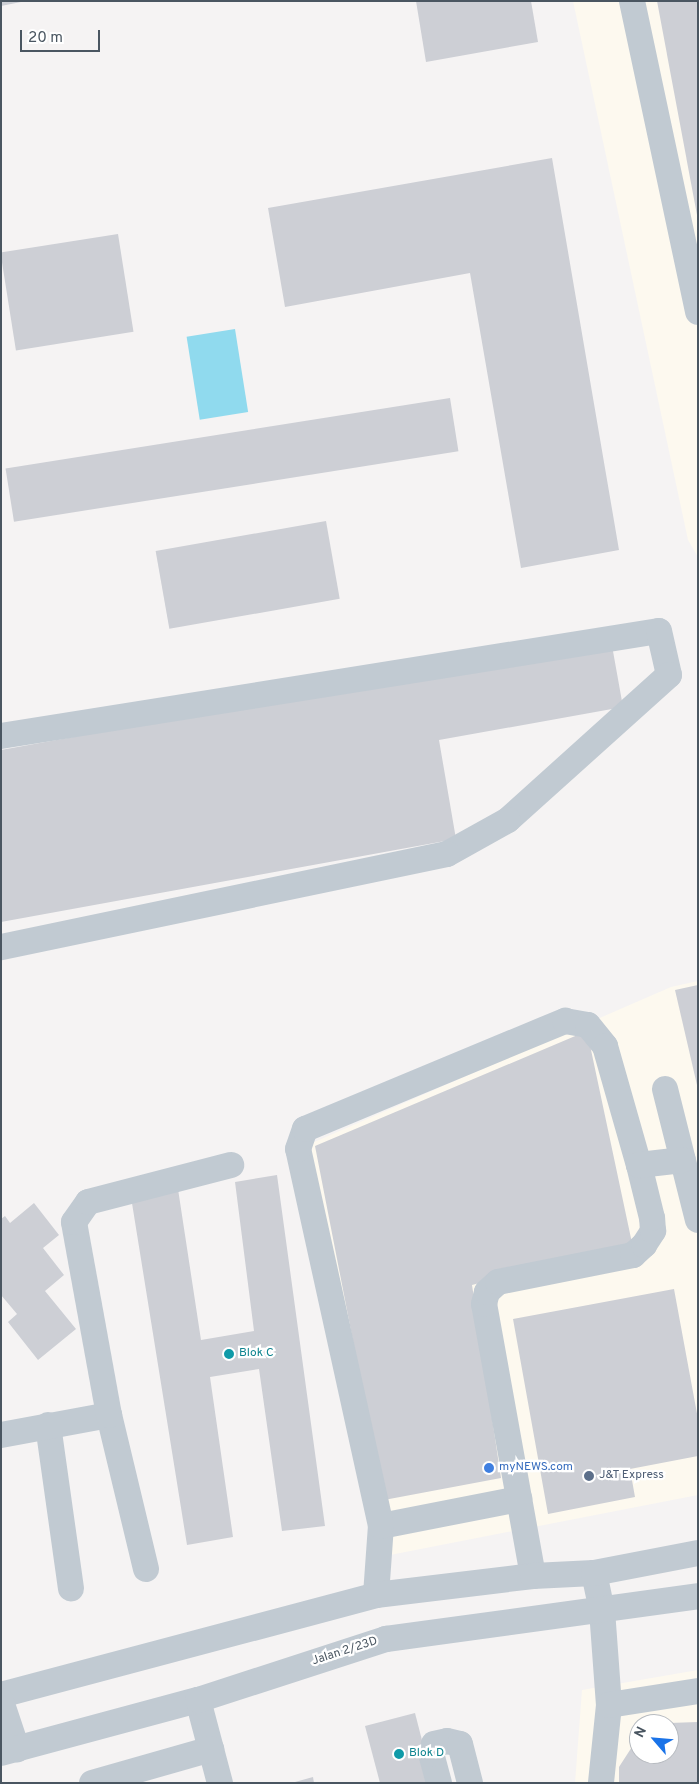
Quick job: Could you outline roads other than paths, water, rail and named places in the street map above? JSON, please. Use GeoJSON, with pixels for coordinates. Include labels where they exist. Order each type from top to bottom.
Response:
{"type":"FeatureCollection","features":[{"type":"Feature","properties":{"kind":"street"},"geometry":{"type":"LineString","coordinates":[[632,1],[698,312]]}},
{"type":"Feature","properties":{"kind":"street"},"geometry":{"type":"LineString","coordinates":[[1,736],[658,631],[669,675],[508,820],[448,854],[1,947]]}},
{"type":"Feature","properties":{"kind":"street"},"geometry":{"type":"LineString","coordinates":[[376,1595],[380,1526],[298,1149],[305,1129],[565,1021],[588,1025],[605,1046],[639,1165],[653,1231],[644,1245],[633,1254],[498,1282],[487,1292],[484,1304],[534,1576]]}},
{"type":"Feature","properties":{"kind":"street"},"geometry":{"type":"LineString","coordinates":[[666,1089],[698,1220]]}},
{"type":"Feature","properties":{"kind":"street"},"geometry":{"type":"LineString","coordinates":[[639,1165],[683,1160]]}},
{"type":"Feature","properties":{"kind":"street"},"geometry":{"type":"LineString","coordinates":[[146,1569],[109,1415],[74,1222],[88,1202],[231,1165]]}},
{"type":"Feature","properties":{"kind":"street"},"geometry":{"type":"LineString","coordinates":[[1,1435],[109,1415]]}},
{"type":"Feature","properties":{"kind":"street"},"geometry":{"type":"LineString","coordinates":[[48,1425],[71,1588]]}},
{"type":"Feature","properties":{"kind":"street"},"geometry":{"type":"LineString","coordinates":[[380,1526],[520,1499]]}},
{"type":"Feature","properties":{"kind":"street"},"geometry":{"type":"LineString","coordinates":[[1,1695],[376,1595],[534,1576],[594,1573],[698,1553]]}},
{"type":"Feature","properties":{"kind":"street"},"geometry":{"type":"LineString","coordinates":[[594,1573],[602,1610],[609,1705],[602,1783]]}},
{"type":"Feature","properties":{"kind":"street","name":"Jalan 2/23D"},"geometry":{"type":"LineString","coordinates":[[9,1751],[198,1700],[386,1639],[698,1596]]}},
{"type":"Feature","properties":{"kind":"street"},"geometry":{"type":"LineString","coordinates":[[609,1705],[698,1691]]}},
{"type":"Feature","properties":{"kind":"street"},"geometry":{"type":"LineString","coordinates":[[198,1700],[220,1783]]}},
{"type":"Feature","properties":{"kind":"street"},"geometry":{"type":"LineString","coordinates":[[1,1701],[9,1751]]}},
{"type":"Feature","properties":{"kind":"street"},"geometry":{"type":"LineString","coordinates":[[439,1783],[431,1754],[434,1744],[447,1741],[460,1744],[470,1783]]}},
{"type":"Feature","properties":{"kind":"street"},"geometry":{"type":"LineString","coordinates":[[92,1783],[211,1749]]}},
{"type":"Feature","properties":{"kind":"water"},"geometry":{"type":"Polygon","coordinates":[[[235,329],[248,412],[200,420],[187,337],[235,329]]]}},
{"type":"Feature","properties":{"kind":"place","name":"Blok C"},"geometry":{"type":"Point","coordinates":[229,1354]}},
{"type":"Feature","properties":{"kind":"place","name":"myNEWS.com"},"geometry":{"type":"Point","coordinates":[489,1468]}},
{"type":"Feature","properties":{"kind":"place","name":"J&T Express"},"geometry":{"type":"Point","coordinates":[589,1476]}},
{"type":"Feature","properties":{"kind":"place","name":"Blok D"},"geometry":{"type":"Point","coordinates":[399,1754]}}]}
